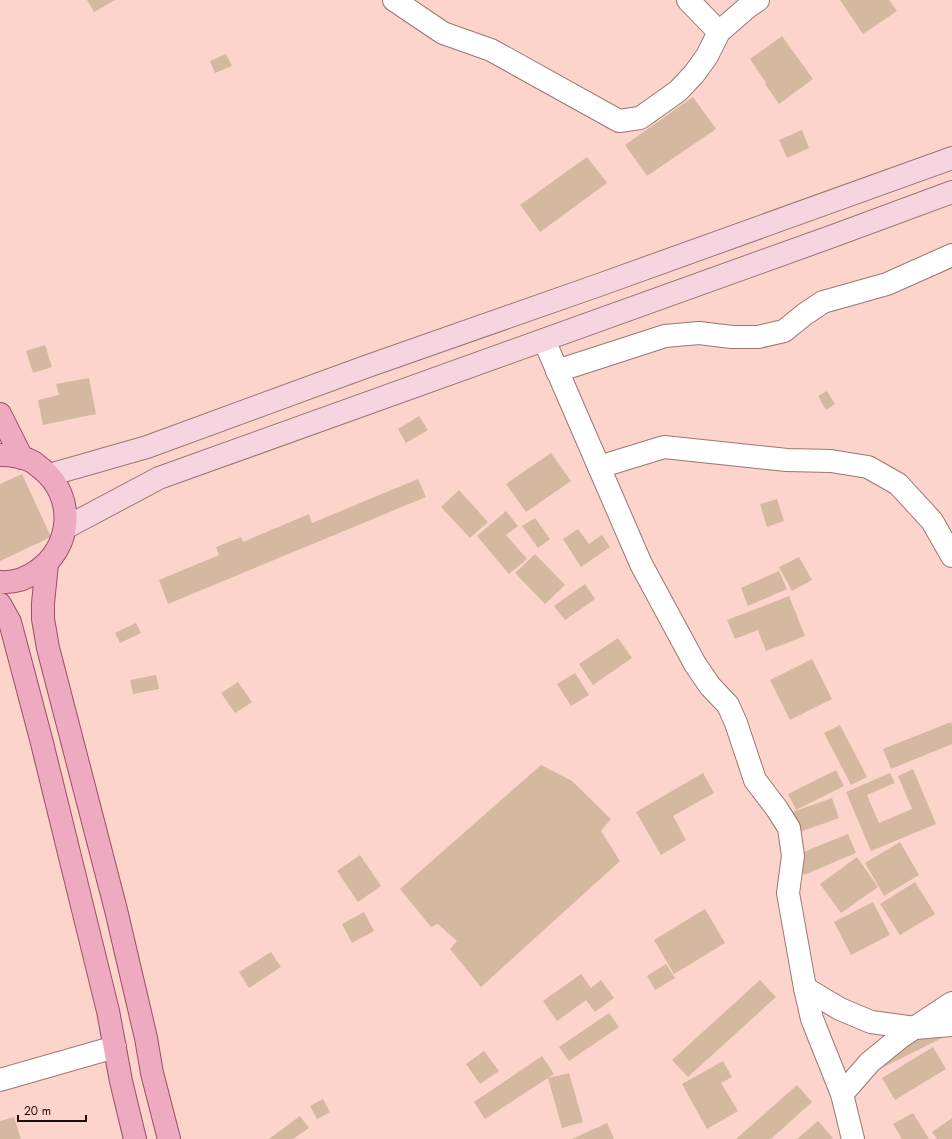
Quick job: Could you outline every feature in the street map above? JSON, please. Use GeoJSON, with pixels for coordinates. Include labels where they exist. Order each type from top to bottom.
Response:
{"type":"FeatureCollection","features":[{"type":"Feature","properties":{"kind":"main road"},"geometry":{"type":"LineString","coordinates":[[49,475],[147,447],[368,366],[599,285],[952,158]]}},
{"type":"Feature","properties":{"kind":"main road"},"geometry":{"type":"LineString","coordinates":[[65,528],[159,478],[952,192]]}},
{"type":"Feature","properties":{"kind":"main road"},"geometry":{"type":"LineString","coordinates":[[0,414],[22,458]]}},
{"type":"Feature","properties":{"kind":"main road"},"geometry":{"type":"LineString","coordinates":[[0,455],[13,455],[33,462],[49,475],[60,491],[65,509],[65,528],[59,548],[47,564],[29,576],[9,582],[0,582]]}},
{"type":"Feature","properties":{"kind":"main road"},"geometry":{"type":"LineString","coordinates":[[47,564],[43,611],[48,648],[116,910],[168,1139]]}},
{"type":"Feature","properties":{"kind":"main road"},"geometry":{"type":"LineString","coordinates":[[0,604],[10,622],[41,739],[108,1011],[120,1081],[135,1139]]}},
{"type":"Feature","properties":{"kind":"street"},"geometry":{"type":"LineString","coordinates":[[394,0],[443,33],[491,50],[619,121],[640,118],[678,91],[694,74],[707,56],[719,32],[758,0]]}},
{"type":"Feature","properties":{"kind":"street"},"geometry":{"type":"LineString","coordinates":[[688,0],[719,32]]}},
{"type":"Feature","properties":{"kind":"street"},"geometry":{"type":"LineString","coordinates":[[557,371],[665,336],[699,333],[732,337],[758,337],[784,331],[823,302],[887,284],[952,256]]}},
{"type":"Feature","properties":{"kind":"street"},"geometry":{"type":"LineString","coordinates":[[544,340],[641,564],[694,664],[710,686],[728,705],[736,723],[755,780],[789,828],[794,856],[788,893],[805,988],[812,1019],[842,1094],[852,1139]]}},
{"type":"Feature","properties":{"kind":"street"},"geometry":{"type":"LineString","coordinates":[[599,467],[664,447],[787,460],[831,461],[868,467],[898,484],[932,521],[952,556]]}},
{"type":"Feature","properties":{"kind":"street"},"geometry":{"type":"LineString","coordinates":[[805,988],[840,1009],[871,1022],[915,1028],[952,1025]]}},
{"type":"Feature","properties":{"kind":"street"},"geometry":{"type":"LineString","coordinates":[[842,1094],[870,1062],[902,1036],[952,1003]]}},
{"type":"Feature","properties":{"kind":"street"},"geometry":{"type":"LineString","coordinates":[[0,1080],[115,1047]]}},
{"type":"Feature","properties":{"kind":"building"},"geometry":{"type":"Polygon","coordinates":[[[87,0],[115,0],[94,12],[87,0]]]}},
{"type":"Feature","properties":{"kind":"building"},"geometry":{"type":"Polygon","coordinates":[[[840,0],[889,0],[897,11],[863,34],[840,0]]]}},
{"type":"Feature","properties":{"kind":"building"},"geometry":{"type":"Polygon","coordinates":[[[782,36],[813,79],[779,104],[750,59],[782,36]]]}},
{"type":"Feature","properties":{"kind":"building"},"geometry":{"type":"Polygon","coordinates":[[[226,54],[232,66],[215,73],[210,61],[226,54]]]}},
{"type":"Feature","properties":{"kind":"building"},"geometry":{"type":"Polygon","coordinates":[[[693,97],[716,129],[647,176],[625,145],[693,97]]]}},
{"type":"Feature","properties":{"kind":"building"},"geometry":{"type":"Polygon","coordinates":[[[802,130],[809,148],[787,158],[779,140],[802,130]]]}},
{"type":"Feature","properties":{"kind":"building"},"geometry":{"type":"Polygon","coordinates":[[[587,157],[607,183],[540,232],[520,205],[587,157]]]}},
{"type":"Feature","properties":{"kind":"building"},"geometry":{"type":"Polygon","coordinates":[[[45,345],[52,367],[33,373],[26,351],[45,345]]]}},
{"type":"Feature","properties":{"kind":"building"},"geometry":{"type":"Polygon","coordinates":[[[89,378],[96,414],[43,425],[38,400],[59,395],[56,384],[89,378]]]}},
{"type":"Feature","properties":{"kind":"building"},"geometry":{"type":"Polygon","coordinates":[[[827,391],[835,404],[826,410],[818,396],[827,391]]]}},
{"type":"Feature","properties":{"kind":"building"},"geometry":{"type":"Polygon","coordinates":[[[419,416],[428,430],[406,443],[398,429],[419,416]]]}},
{"type":"Feature","properties":{"kind":"building"},"geometry":{"type":"Polygon","coordinates":[[[551,453],[571,481],[526,512],[506,484],[551,453]]]}},
{"type":"Feature","properties":{"kind":"building"},"geometry":{"type":"Polygon","coordinates":[[[22,474],[51,537],[0,561],[0,484],[22,474]]]}},
{"type":"Feature","properties":{"kind":"building"},"geometry":{"type":"Polygon","coordinates":[[[418,479],[426,497],[168,604],[159,580],[219,555],[216,547],[241,537],[243,542],[309,514],[312,523],[418,479]]]}},
{"type":"Feature","properties":{"kind":"building"},"geometry":{"type":"Polygon","coordinates":[[[459,490],[488,522],[470,538],[441,507],[459,490]]]}},
{"type":"Feature","properties":{"kind":"building"},"geometry":{"type":"Polygon","coordinates":[[[777,499],[784,521],[767,527],[760,504],[777,499]]]}},
{"type":"Feature","properties":{"kind":"building"},"geometry":{"type":"Polygon","coordinates":[[[506,511],[518,526],[506,535],[527,559],[509,574],[477,536],[506,511]]]}},
{"type":"Feature","properties":{"kind":"building"},"geometry":{"type":"Polygon","coordinates":[[[535,518],[550,539],[538,548],[522,526],[535,518]]]}},
{"type":"Feature","properties":{"kind":"building"},"geometry":{"type":"Polygon","coordinates":[[[578,529],[589,544],[602,535],[610,547],[581,567],[563,539],[578,529]]]}},
{"type":"Feature","properties":{"kind":"building"},"geometry":{"type":"Polygon","coordinates":[[[535,554],[565,585],[545,604],[515,573],[535,554]]]}},
{"type":"Feature","properties":{"kind":"building"},"geometry":{"type":"Polygon","coordinates":[[[799,557],[812,580],[792,591],[779,567],[799,557]]]}},
{"type":"Feature","properties":{"kind":"building"},"geometry":{"type":"Polygon","coordinates":[[[779,571],[787,589],[748,606],[741,588],[779,571]]]}},
{"type":"Feature","properties":{"kind":"building"},"geometry":{"type":"Polygon","coordinates":[[[585,584],[595,599],[565,620],[554,606],[585,584]]]}},
{"type":"Feature","properties":{"kind":"building"},"geometry":{"type":"Polygon","coordinates":[[[789,596],[805,636],[766,651],[758,630],[735,639],[727,620],[789,596]]]}},
{"type":"Feature","properties":{"kind":"building"},"geometry":{"type":"Polygon","coordinates":[[[136,623],[141,633],[120,643],[115,633],[136,623]]]}},
{"type":"Feature","properties":{"kind":"building"},"geometry":{"type":"Polygon","coordinates":[[[618,638],[632,658],[593,685],[579,664],[618,638]]]}},
{"type":"Feature","properties":{"kind":"building"},"geometry":{"type":"Polygon","coordinates":[[[812,659],[832,699],[790,720],[770,680],[812,659]]]}},
{"type":"Feature","properties":{"kind":"building"},"geometry":{"type":"Polygon","coordinates":[[[575,673],[589,695],[571,706],[557,684],[575,673]]]}},
{"type":"Feature","properties":{"kind":"building"},"geometry":{"type":"Polygon","coordinates":[[[156,675],[159,689],[133,694],[130,680],[156,675]]]}},
{"type":"Feature","properties":{"kind":"building"},"geometry":{"type":"Polygon","coordinates":[[[238,682],[252,702],[235,713],[221,693],[238,682]]]}},
{"type":"Feature","properties":{"kind":"building"},"geometry":{"type":"Polygon","coordinates":[[[951,722],[952,744],[891,769],[883,749],[951,722]]]}},
{"type":"Feature","properties":{"kind":"building"},"geometry":{"type":"Polygon","coordinates":[[[840,725],[867,777],[851,785],[824,733],[840,725]]]}},
{"type":"Feature","properties":{"kind":"building"},"geometry":{"type":"Polygon","coordinates":[[[541,765],[572,781],[611,819],[601,831],[620,861],[481,987],[450,949],[457,941],[438,924],[431,927],[400,889],[541,765]]]}},
{"type":"Feature","properties":{"kind":"building"},"geometry":{"type":"Polygon","coordinates":[[[913,769],[936,824],[871,851],[846,792],[890,773],[895,783],[867,795],[879,823],[912,809],[898,776],[913,769]]]}},
{"type":"Feature","properties":{"kind":"building"},"geometry":{"type":"Polygon","coordinates":[[[836,770],[844,786],[796,810],[788,794],[836,770]]]}},
{"type":"Feature","properties":{"kind":"building"},"geometry":{"type":"Polygon","coordinates":[[[703,773],[714,793],[673,816],[686,840],[661,855],[636,812],[703,773]]]}},
{"type":"Feature","properties":{"kind":"building"},"geometry":{"type":"Polygon","coordinates":[[[832,798],[839,818],[783,838],[776,818],[832,798]]]}},
{"type":"Feature","properties":{"kind":"building"},"geometry":{"type":"Polygon","coordinates":[[[848,834],[856,853],[804,875],[796,855],[848,834]]]}},
{"type":"Feature","properties":{"kind":"building"},"geometry":{"type":"Polygon","coordinates":[[[900,842],[919,875],[884,896],[865,863],[900,842]]]}},
{"type":"Feature","properties":{"kind":"building"},"geometry":{"type":"Polygon","coordinates":[[[360,855],[381,886],[358,902],[337,871],[360,855]]]}},
{"type":"Feature","properties":{"kind":"building"},"geometry":{"type":"Polygon","coordinates":[[[857,857],[878,887],[841,913],[820,884],[857,857]]]}},
{"type":"Feature","properties":{"kind":"building"},"geometry":{"type":"Polygon","coordinates":[[[915,882],[935,914],[900,935],[880,904],[915,882]]]}},
{"type":"Feature","properties":{"kind":"building"},"geometry":{"type":"Polygon","coordinates":[[[873,902],[890,935],[851,955],[834,922],[873,902]]]}},
{"type":"Feature","properties":{"kind":"building"},"geometry":{"type":"Polygon","coordinates":[[[705,909],[725,943],[674,974],[654,940],[705,909]]]}},
{"type":"Feature","properties":{"kind":"building"},"geometry":{"type":"Polygon","coordinates":[[[364,912],[374,931],[352,943],[342,924],[364,912]]]}},
{"type":"Feature","properties":{"kind":"building"},"geometry":{"type":"Polygon","coordinates":[[[271,952],[281,967],[249,988],[239,972],[271,952]]]}},
{"type":"Feature","properties":{"kind":"building"},"geometry":{"type":"Polygon","coordinates":[[[666,964],[675,978],[655,990],[647,976],[666,964]]]}},
{"type":"Feature","properties":{"kind":"building"},"geometry":{"type":"Polygon","coordinates":[[[581,974],[591,988],[601,980],[614,998],[595,1012],[586,1000],[557,1021],[543,1001],[581,974]]]}},
{"type":"Feature","properties":{"kind":"building"},"geometry":{"type":"Polygon","coordinates":[[[760,980],[776,997],[688,1077],[672,1060],[760,980]]]}},
{"type":"Feature","properties":{"kind":"building"},"geometry":{"type":"Polygon","coordinates":[[[609,1013],[619,1027],[569,1061],[559,1047],[609,1013]]]}},
{"type":"Feature","properties":{"kind":"building"},"geometry":{"type":"Polygon","coordinates":[[[943,1014],[952,1033],[874,1072],[943,1014]]]}},
{"type":"Feature","properties":{"kind":"building"},"geometry":{"type":"Polygon","coordinates":[[[933,1047],[946,1069],[895,1100],[882,1078],[933,1047]]]}},
{"type":"Feature","properties":{"kind":"building"},"geometry":{"type":"Polygon","coordinates":[[[484,1051],[499,1071],[480,1084],[466,1064],[484,1051]]]}},
{"type":"Feature","properties":{"kind":"building"},"geometry":{"type":"Polygon","coordinates":[[[542,1056],[554,1074],[485,1119],[474,1102],[542,1056]]]}},
{"type":"Feature","properties":{"kind":"building"},"geometry":{"type":"Polygon","coordinates":[[[723,1061],[732,1077],[721,1083],[738,1111],[707,1129],[682,1084],[723,1061]]]}},
{"type":"Feature","properties":{"kind":"building"},"geometry":{"type":"Polygon","coordinates":[[[569,1073],[583,1122],[562,1128],[548,1078],[569,1073]]]}},
{"type":"Feature","properties":{"kind":"building"},"geometry":{"type":"Polygon","coordinates":[[[797,1085],[812,1102],[771,1139],[736,1139],[797,1085]]]}},
{"type":"Feature","properties":{"kind":"building"},"geometry":{"type":"Polygon","coordinates":[[[323,1099],[330,1112],[317,1119],[310,1106],[323,1099]]]}},
{"type":"Feature","properties":{"kind":"building"},"geometry":{"type":"Polygon","coordinates":[[[913,1113],[929,1139],[902,1139],[893,1124],[913,1113]]]}},
{"type":"Feature","properties":{"kind":"building"},"geometry":{"type":"Polygon","coordinates":[[[300,1116],[309,1128],[293,1139],[269,1139],[300,1116]]]}},
{"type":"Feature","properties":{"kind":"building"},"geometry":{"type":"Polygon","coordinates":[[[14,1117],[21,1139],[0,1139],[0,1121],[14,1117]]]}},
{"type":"Feature","properties":{"kind":"building"},"geometry":{"type":"Polygon","coordinates":[[[952,1118],[952,1139],[937,1139],[932,1132],[952,1118]]]}},
{"type":"Feature","properties":{"kind":"building"},"geometry":{"type":"Polygon","coordinates":[[[818,1121],[833,1138],[797,1139],[818,1121]]]}},
{"type":"Feature","properties":{"kind":"building"},"geometry":{"type":"Polygon","coordinates":[[[607,1123],[614,1139],[572,1139],[607,1123]]]}}]}
